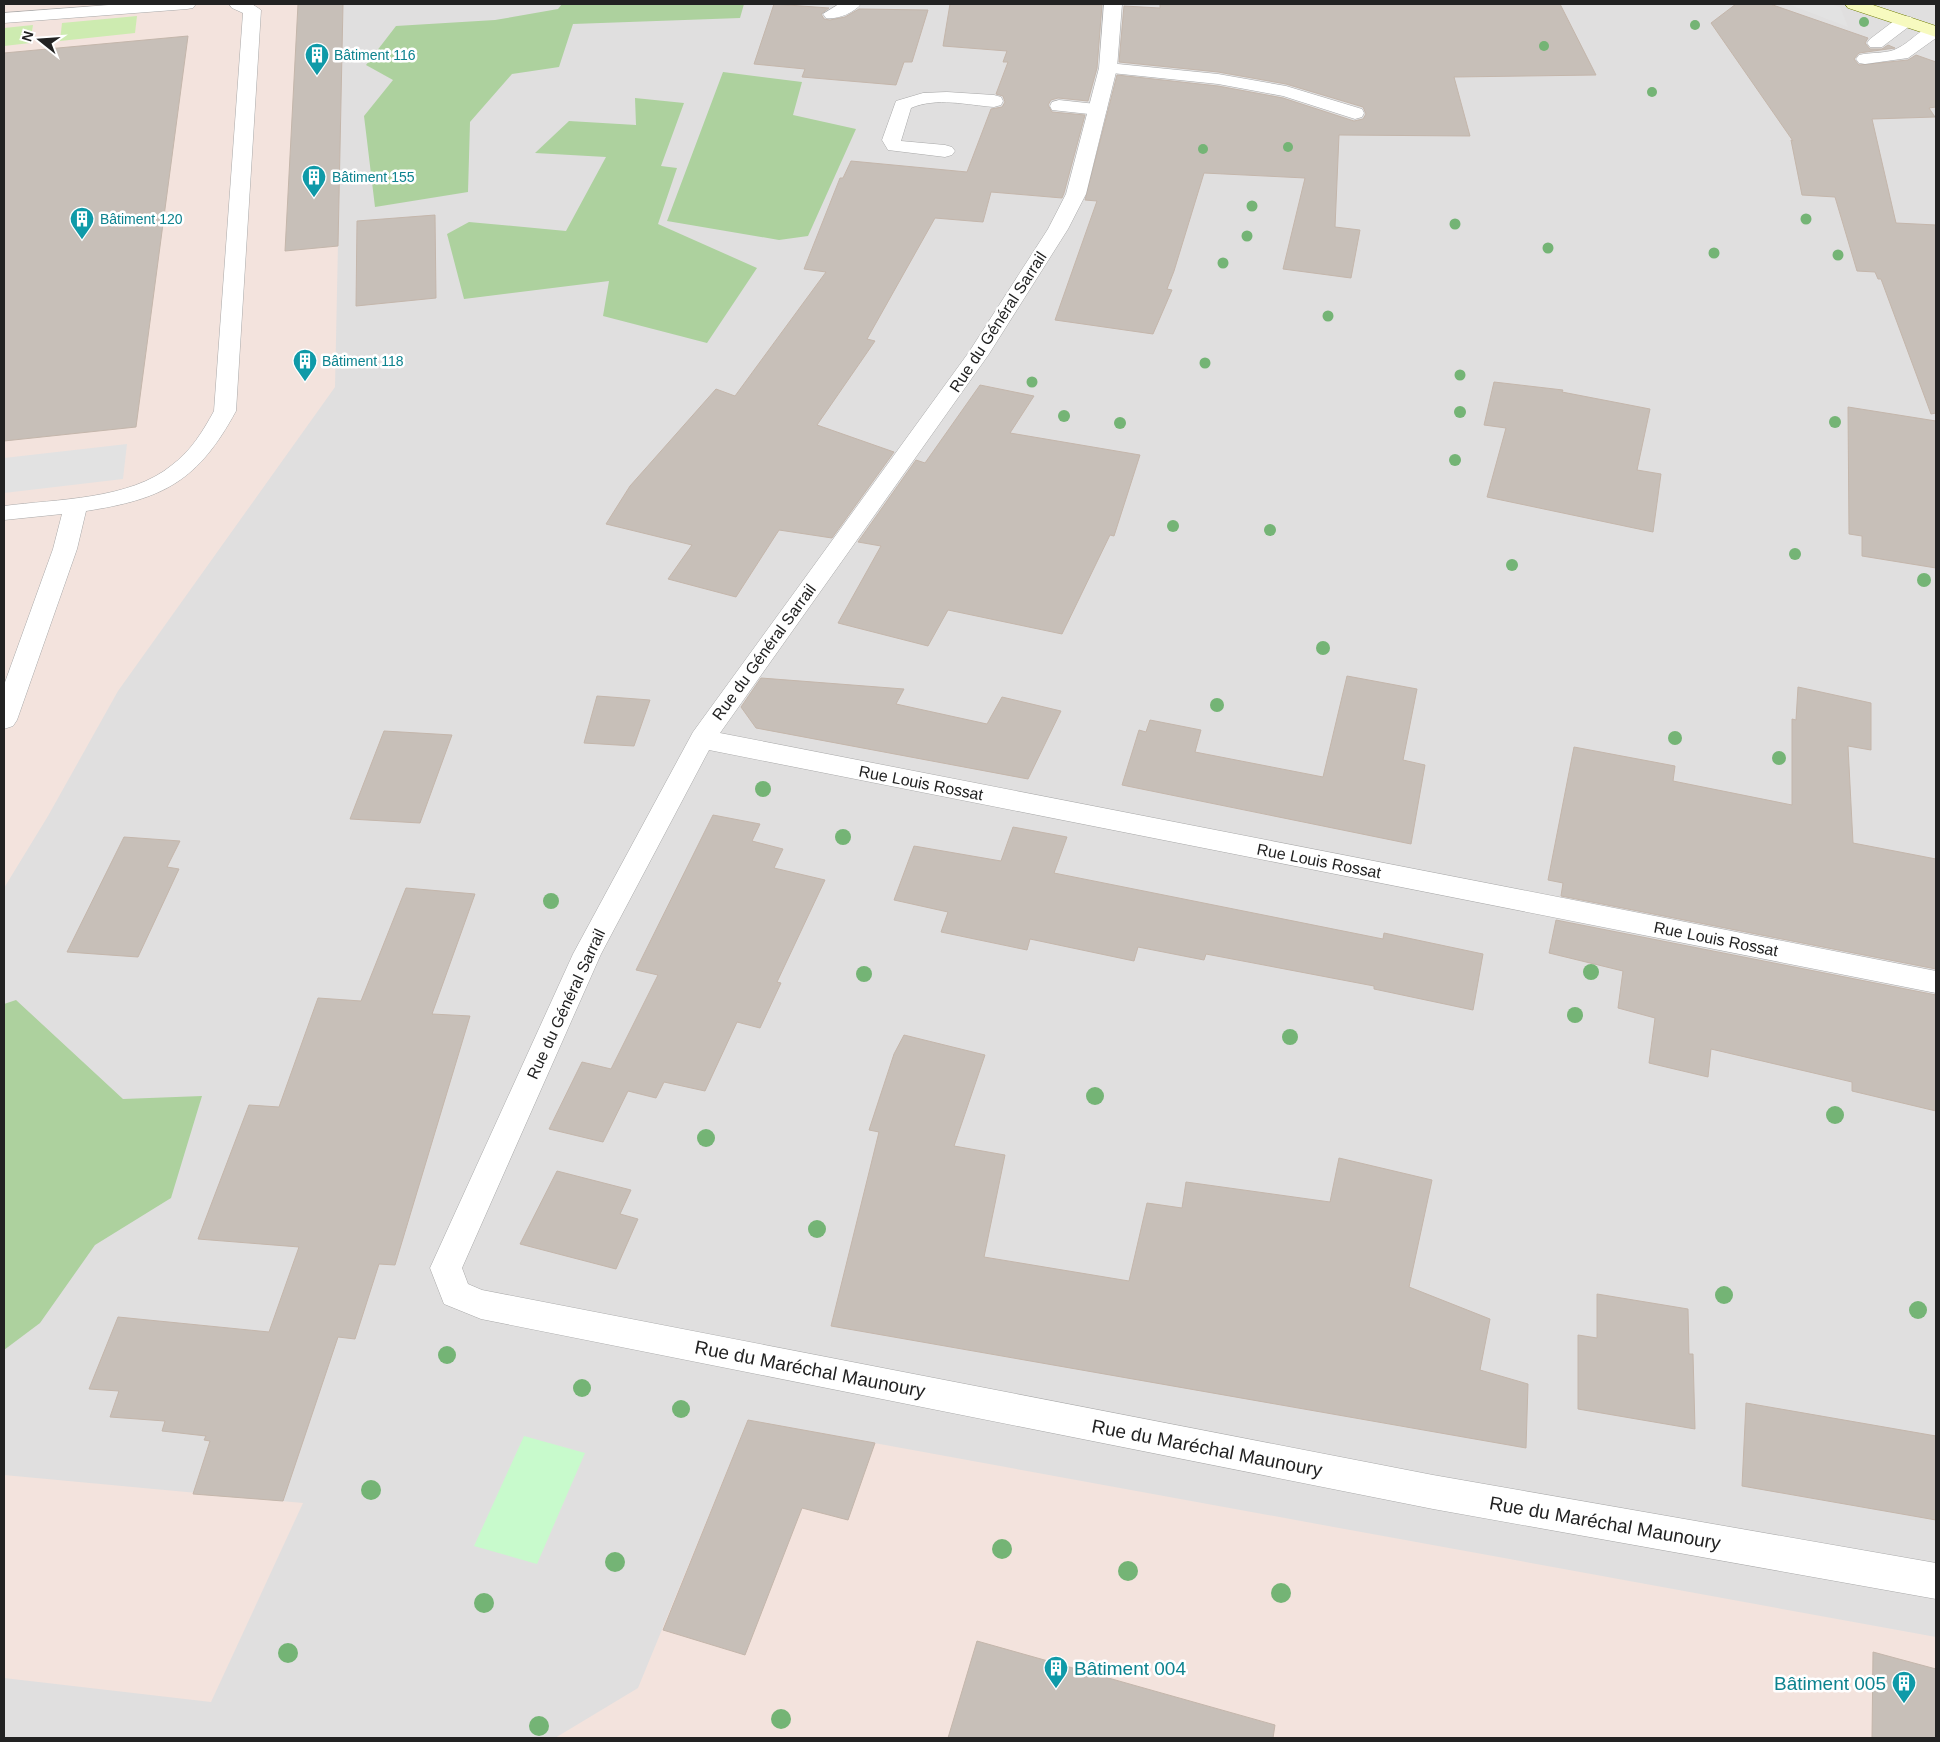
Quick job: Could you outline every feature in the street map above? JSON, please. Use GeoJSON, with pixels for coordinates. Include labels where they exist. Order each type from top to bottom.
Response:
{"type":"FeatureCollection","features":[{"type":"Feature","properties":{"kind":"main road"},"geometry":{"type":"LineString","coordinates":[[1854,4],[1935,31]]}},
{"type":"Feature","properties":{"kind":"street"},"geometry":{"type":"LineString","coordinates":[[4,18],[187,4]]}},
{"type":"Feature","properties":{"kind":"street"},"geometry":{"type":"LineString","coordinates":[[4,512],[119,498],[146,490],[179,472],[209,441],[225,410],[252,10],[238,4]]}},
{"type":"Feature","properties":{"kind":"street"},"geometry":{"type":"LineString","coordinates":[[832,14],[852,4]]}},
{"type":"Feature","properties":{"kind":"street","name":"Rue du Général Sarrail"},"geometry":{"type":"LineString","coordinates":[[480,1304],[455,1294],[446,1268],[587,954],[702,739],[978,354],[1053,238],[1076,194],[1098,109],[1108,68],[1113,4]]}},
{"type":"Feature","properties":{"kind":"street"},"geometry":{"type":"LineString","coordinates":[[1904,21],[1871,53],[1902,54],[1935,31]]}},
{"type":"Feature","properties":{"kind":"street"},"geometry":{"type":"LineString","coordinates":[[1108,68],[1199,77],[1286,91],[1355,114]]}},
{"type":"Feature","properties":{"kind":"street"},"geometry":{"type":"LineString","coordinates":[[945,151],[895,146],[891,140],[903,105],[913,99],[925,98],[994,101]]}},
{"type":"Feature","properties":{"kind":"street"},"geometry":{"type":"LineString","coordinates":[[1059,106],[1098,109]]}},
{"type":"Feature","properties":{"kind":"street"},"geometry":{"type":"LineString","coordinates":[[4,720],[65,549],[76,504]]}},
{"type":"Feature","properties":{"kind":"street","name":"Rue Louis Rossat"},"geometry":{"type":"LineString","coordinates":[[702,739],[1936,982]]}},
{"type":"Feature","properties":{"kind":"street","name":"Rue du Maréchal Maunoury"},"geometry":{"type":"LineString","coordinates":[[480,1304],[1433,1492],[1936,1582]]}},
{"type":"Feature","properties":{"kind":"shaded area"},"geometry":{"type":"Polygon","coordinates":[[[4,4],[1936,4],[1936,1738],[4,1738],[4,4]]]}},
{"type":"Feature","properties":{"kind":"shaded area"},"geometry":{"type":"Polygon","coordinates":[[[4,4],[343,4],[335,387],[118,691],[48,816],[4,888],[4,4]]]}},
{"type":"Feature","properties":{"kind":"shaded area"},"geometry":{"type":"Polygon","coordinates":[[[1788,4],[1830,4],[1840,7],[1848,27],[1788,4]]]}},
{"type":"Feature","properties":{"kind":"shaded area"},"geometry":{"type":"Polygon","coordinates":[[[127,444],[123,479],[4,493],[4,458],[127,444]]]}},
{"type":"Feature","properties":{"kind":"shaded area"},"geometry":{"type":"Polygon","coordinates":[[[748,1420],[1936,1637],[1936,1738],[555,1738],[638,1688],[748,1420]]]}},
{"type":"Feature","properties":{"kind":"shaded area"},"geometry":{"type":"Polygon","coordinates":[[[4,1475],[303,1503],[211,1702],[4,1678],[4,1475]]]}},
{"type":"Feature","properties":{"kind":"green space"},"geometry":{"type":"Polygon","coordinates":[[[562,4],[744,4],[740,18],[573,24],[559,67],[512,74],[470,122],[468,192],[375,207],[364,116],[393,80],[366,65],[396,26],[495,20],[558,9],[562,4]]]}},
{"type":"Feature","properties":{"kind":"green space"},"geometry":{"type":"Polygon","coordinates":[[[137,16],[135,33],[60,41],[62,23],[137,16]]]}},
{"type":"Feature","properties":{"kind":"green space"},"geometry":{"type":"Polygon","coordinates":[[[33,25],[30,43],[4,46],[4,28],[33,25]]]}},
{"type":"Feature","properties":{"kind":"green space"},"geometry":{"type":"Polygon","coordinates":[[[723,72],[802,82],[793,115],[856,129],[808,236],[779,240],[667,221],[723,72]]]}},
{"type":"Feature","properties":{"kind":"green space"},"geometry":{"type":"Polygon","coordinates":[[[635,98],[684,103],[661,166],[677,168],[658,224],[757,268],[707,343],[603,316],[609,281],[464,299],[447,234],[469,222],[566,231],[606,157],[535,153],[569,121],[636,125],[635,98]]]}},
{"type":"Feature","properties":{"kind":"green space"},"geometry":{"type":"Polygon","coordinates":[[[16,1000],[123,1099],[202,1096],[171,1198],[95,1245],[40,1323],[4,1350],[4,1004],[16,1000]]]}},
{"type":"Feature","properties":{"kind":"green space"},"geometry":{"type":"Polygon","coordinates":[[[524,1436],[585,1453],[537,1564],[474,1546],[524,1436]]]}},
{"type":"Feature","properties":{"kind":"building"},"geometry":{"type":"Polygon","coordinates":[[[298,4],[343,4],[338,246],[285,251],[298,4]]]}},
{"type":"Feature","properties":{"kind":"building"},"geometry":{"type":"Polygon","coordinates":[[[774,4],[829,8],[821,14],[824,19],[830,20],[845,17],[859,9],[928,10],[912,62],[904,62],[896,85],[802,77],[805,69],[754,64],[774,4]]]}},
{"type":"Feature","properties":{"kind":"building"},"geometry":{"type":"Polygon","coordinates":[[[950,4],[1102,5],[1097,68],[1088,101],[1058,98],[1051,100],[1048,105],[1052,112],[1085,115],[1062,198],[991,192],[983,222],[935,218],[867,339],[875,341],[817,425],[894,452],[832,538],[779,530],[736,597],[668,579],[692,545],[606,524],[630,486],[716,389],[735,396],[826,272],[804,269],[840,178],[843,178],[851,161],[967,172],[991,109],[1002,107],[1005,102],[1003,96],[996,94],[1008,62],[1003,62],[1007,51],[943,46],[950,4]]]}},
{"type":"Feature","properties":{"kind":"building"},"geometry":{"type":"Polygon","coordinates":[[[1160,4],[1560,4],[1596,75],[1454,77],[1470,136],[1339,135],[1335,227],[1360,230],[1351,278],[1283,269],[1305,178],[1204,173],[1167,289],[1172,290],[1153,334],[1055,320],[1097,201],[1085,200],[1117,75],[1218,86],[1283,98],[1354,121],[1363,119],[1366,114],[1363,107],[1286,84],[1218,72],[1119,62],[1124,6],[1160,8],[1160,4]]]}},
{"type":"Feature","properties":{"kind":"building"},"geometry":{"type":"Polygon","coordinates":[[[1736,4],[1770,4],[1868,38],[1865,43],[1870,49],[1882,49],[1888,45],[1895,48],[1859,53],[1854,59],[1859,65],[1908,60],[1916,55],[1936,62],[1936,107],[1929,108],[1935,117],[1872,119],[1896,223],[1936,225],[1936,413],[1931,414],[1881,279],[1878,279],[1875,272],[1857,271],[1835,197],[1802,195],[1791,140],[1793,141],[1711,23],[1736,4]]]}},
{"type":"Feature","properties":{"kind":"building","name":"Bâtiment 120"},"geometry":{"type":"Polygon","coordinates":[[[188,36],[136,427],[4,441],[4,53],[188,36]]]}},
{"type":"Feature","properties":{"kind":"building"},"geometry":{"type":"Polygon","coordinates":[[[435,215],[436,298],[356,306],[357,221],[435,215]]]}},
{"type":"Feature","properties":{"kind":"building"},"geometry":{"type":"Polygon","coordinates":[[[1494,382],[1563,390],[1562,392],[1650,409],[1637,470],[1661,474],[1653,532],[1487,497],[1506,428],[1484,425],[1494,382]]]}},
{"type":"Feature","properties":{"kind":"building"},"geometry":{"type":"Polygon","coordinates":[[[980,385],[1034,396],[1010,433],[1140,455],[1114,536],[1110,535],[1062,634],[948,610],[928,646],[838,623],[881,546],[858,542],[916,460],[925,463],[980,385]]]}},
{"type":"Feature","properties":{"kind":"building"},"geometry":{"type":"Polygon","coordinates":[[[1848,407],[1936,421],[1936,568],[1862,556],[1862,536],[1849,534],[1848,407]]]}},
{"type":"Feature","properties":{"kind":"building"},"geometry":{"type":"Polygon","coordinates":[[[1347,676],[1417,689],[1403,760],[1425,765],[1411,844],[1122,785],[1139,730],[1146,732],[1150,720],[1201,730],[1195,752],[1323,777],[1347,676]]]}},
{"type":"Feature","properties":{"kind":"building"},"geometry":{"type":"Polygon","coordinates":[[[761,678],[904,689],[896,704],[987,724],[1002,697],[1061,711],[1028,779],[756,728],[741,707],[761,678]]]}},
{"type":"Feature","properties":{"kind":"building"},"geometry":{"type":"Polygon","coordinates":[[[1798,687],[1871,703],[1871,750],[1848,746],[1853,843],[1936,859],[1936,969],[1561,896],[1563,883],[1548,880],[1574,747],[1675,766],[1673,781],[1792,805],[1792,719],[1796,720],[1798,687]]]}},
{"type":"Feature","properties":{"kind":"building"},"geometry":{"type":"Polygon","coordinates":[[[597,696],[650,700],[634,746],[584,743],[597,696]]]}},
{"type":"Feature","properties":{"kind":"building"},"geometry":{"type":"Polygon","coordinates":[[[384,731],[452,735],[420,823],[350,819],[384,731]]]}},
{"type":"Feature","properties":{"kind":"building"},"geometry":{"type":"Polygon","coordinates":[[[713,815],[760,824],[752,841],[783,849],[774,868],[825,880],[777,982],[781,983],[760,1028],[737,1022],[705,1091],[664,1082],[656,1098],[628,1091],[603,1142],[549,1129],[582,1062],[611,1069],[658,975],[636,970],[713,815]]]}},
{"type":"Feature","properties":{"kind":"building"},"geometry":{"type":"Polygon","coordinates":[[[1013,827],[1067,837],[1054,873],[1383,939],[1384,933],[1483,954],[1473,1010],[1374,989],[1374,986],[1206,954],[1204,960],[1138,947],[1134,961],[1030,939],[1027,950],[941,932],[948,912],[894,900],[914,846],[1001,861],[1013,827]]]}},
{"type":"Feature","properties":{"kind":"building"},"geometry":{"type":"Polygon","coordinates":[[[124,837],[180,841],[167,867],[179,869],[138,957],[67,952],[124,837]]]}},
{"type":"Feature","properties":{"kind":"building"},"geometry":{"type":"Polygon","coordinates":[[[406,888],[475,894],[432,1014],[470,1016],[395,1265],[379,1264],[355,1339],[338,1337],[283,1501],[193,1494],[210,1441],[204,1440],[206,1436],[162,1431],[165,1421],[110,1417],[119,1391],[89,1389],[118,1317],[269,1332],[299,1247],[198,1239],[249,1105],[279,1107],[318,998],[361,1001],[406,888]]]}},
{"type":"Feature","properties":{"kind":"building"},"geometry":{"type":"Polygon","coordinates":[[[1556,920],[1936,995],[1936,1111],[1852,1091],[1852,1082],[1711,1049],[1708,1077],[1649,1063],[1655,1018],[1618,1008],[1623,971],[1549,953],[1556,920]]]}},
{"type":"Feature","properties":{"kind":"building"},"geometry":{"type":"Polygon","coordinates":[[[904,1035],[985,1055],[954,1146],[1005,1155],[984,1257],[1129,1281],[1147,1203],[1182,1208],[1186,1182],[1330,1202],[1339,1158],[1432,1180],[1409,1287],[1490,1319],[1480,1370],[1528,1384],[1526,1448],[831,1326],[879,1132],[869,1130],[894,1054],[904,1035]]]}},
{"type":"Feature","properties":{"kind":"building"},"geometry":{"type":"Polygon","coordinates":[[[557,1171],[631,1190],[620,1214],[638,1219],[616,1269],[520,1244],[557,1171]]]}},
{"type":"Feature","properties":{"kind":"building"},"geometry":{"type":"Polygon","coordinates":[[[1597,1294],[1688,1309],[1689,1354],[1693,1354],[1695,1429],[1578,1409],[1578,1335],[1597,1338],[1597,1294]]]}},
{"type":"Feature","properties":{"kind":"building"},"geometry":{"type":"Polygon","coordinates":[[[1746,1403],[1936,1436],[1936,1520],[1742,1486],[1746,1403]]]}},
{"type":"Feature","properties":{"kind":"building"},"geometry":{"type":"Polygon","coordinates":[[[748,1420],[875,1443],[848,1520],[802,1508],[745,1655],[663,1630],[748,1420]]]}},
{"type":"Feature","properties":{"kind":"building","name":"Bâtiment 004"},"geometry":{"type":"Polygon","coordinates":[[[977,1641],[1275,1725],[1273,1738],[948,1738],[977,1641]]]}},
{"type":"Feature","properties":{"kind":"building","name":"Bâtiment 005"},"geometry":{"type":"Polygon","coordinates":[[[1873,1652],[1936,1669],[1936,1738],[1872,1738],[1873,1652]]]}},
{"type":"Feature","properties":{"kind":"place","name":"Bâtiment 116"},"geometry":{"type":"Point","coordinates":[317,76]}},
{"type":"Feature","properties":{"kind":"place","name":"Bâtiment 155"},"geometry":{"type":"Point","coordinates":[314,198]}},
{"type":"Feature","properties":{"kind":"place","name":"Bâtiment 120"},"geometry":{"type":"Point","coordinates":[82,240]}},
{"type":"Feature","properties":{"kind":"place","name":"Bâtiment 118"},"geometry":{"type":"Point","coordinates":[305,382]}},
{"type":"Feature","properties":{"kind":"place","name":"Bâtiment 004"},"geometry":{"type":"Point","coordinates":[1056,1689]}},
{"type":"Feature","properties":{"kind":"place","name":"Bâtiment 005"},"geometry":{"type":"Point","coordinates":[1904,1704]}}]}
